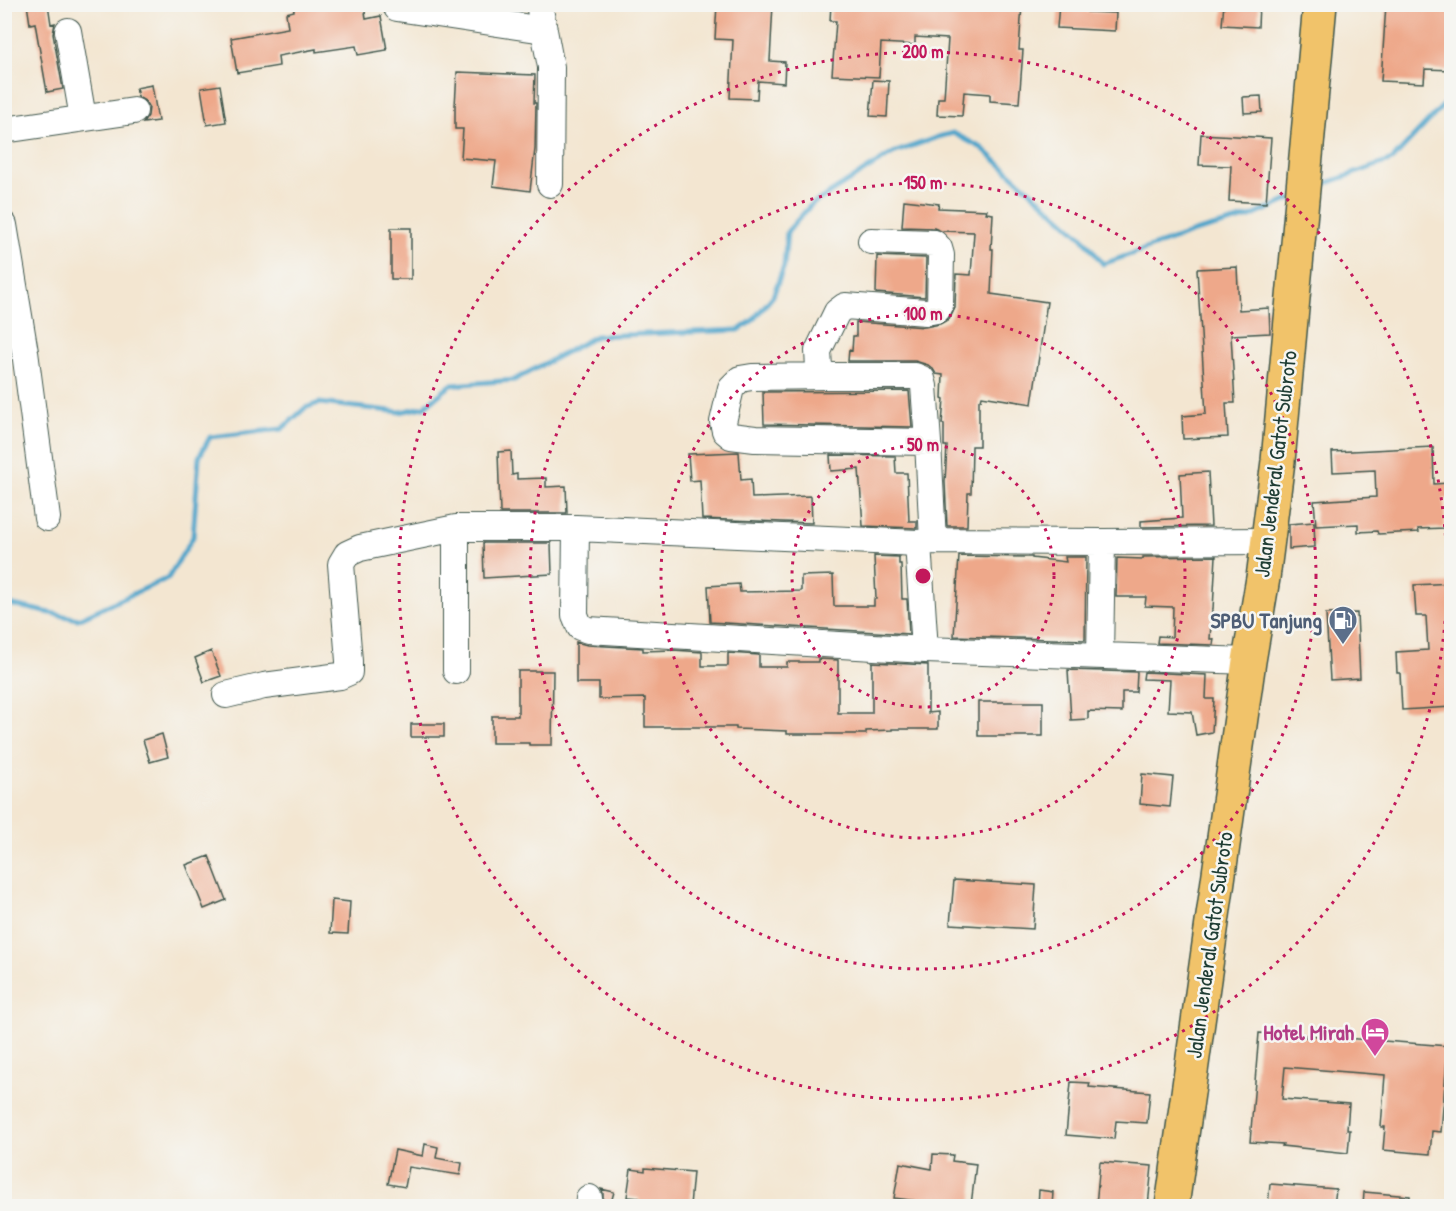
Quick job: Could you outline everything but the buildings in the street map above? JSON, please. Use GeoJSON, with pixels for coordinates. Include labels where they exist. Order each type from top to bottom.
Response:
{"type":"FeatureCollection","features":[{"type":"Feature","properties":{"kind":"highway","name":"Jalan Jenderal Gatot Subroto"},"geometry":{"type":"LineString","coordinates":[[1172,1206],[1278,461],[1320,4]]}},
{"type":"Feature","properties":{"kind":"street"},"geometry":{"type":"LineString","coordinates":[[417,4],[397,9],[544,30]]}},
{"type":"Feature","properties":{"kind":"street"},"geometry":{"type":"LineString","coordinates":[[539,4],[551,67],[550,184]]}},
{"type":"Feature","properties":{"kind":"street"},"geometry":{"type":"LineString","coordinates":[[68,31],[83,118]]}},
{"type":"Feature","properties":{"kind":"street"},"geometry":{"type":"LineString","coordinates":[[4,129],[134,111]]}},
{"type":"Feature","properties":{"kind":"street"},"geometry":{"type":"LineString","coordinates":[[4,225],[25,352],[47,518]]}},
{"type":"Feature","properties":{"kind":"street"},"geometry":{"type":"LineString","coordinates":[[827,376],[819,368],[818,351],[837,312],[845,306],[926,312],[937,310],[940,306],[941,255],[934,243],[871,241]]}},
{"type":"Feature","properties":{"kind":"street"},"geometry":{"type":"LineString","coordinates":[[925,650],[928,442],[922,379],[915,376],[827,376],[740,379],[731,388],[723,422],[725,431],[730,436],[755,439],[928,442]]}},
{"type":"Feature","properties":{"kind":"street"},"geometry":{"type":"LineString","coordinates":[[226,695],[264,686],[340,676],[349,672],[350,661],[341,564],[347,554],[360,548],[456,528],[576,528],[925,542],[1267,541]]}},
{"type":"Feature","properties":{"kind":"street"},"geometry":{"type":"LineString","coordinates":[[456,528],[456,671]]}},
{"type":"Feature","properties":{"kind":"street"},"geometry":{"type":"LineString","coordinates":[[576,528],[575,615],[580,627],[588,630],[925,650],[1249,661]]}},
{"type":"Feature","properties":{"kind":"street"},"geometry":{"type":"LineString","coordinates":[[1100,656],[1102,542]]}},
{"type":"Feature","properties":{"kind":"waterway"},"geometry":{"type":"LineString","coordinates":[[1316,187],[1392,160],[1452,96]]}},
{"type":"Feature","properties":{"kind":"waterway"},"geometry":{"type":"LineString","coordinates":[[4,603],[78,619],[168,578],[193,537],[199,457],[210,437],[282,429],[305,408],[319,403],[400,412],[424,407],[451,385],[514,380],[596,336],[739,330],[752,321],[773,296],[784,266],[787,232],[811,205],[893,153],[938,137],[953,133],[982,148],[1083,238],[1103,264],[1194,232],[1250,217],[1291,199]]}},
{"type":"Feature","properties":{"kind":"place","name":"SPBU Tanjung"},"geometry":{"type":"Point","coordinates":[1343,646]}},
{"type":"Feature","properties":{"kind":"place","name":"Hotel Mirah"},"geometry":{"type":"Point","coordinates":[1375,1058]}}]}
